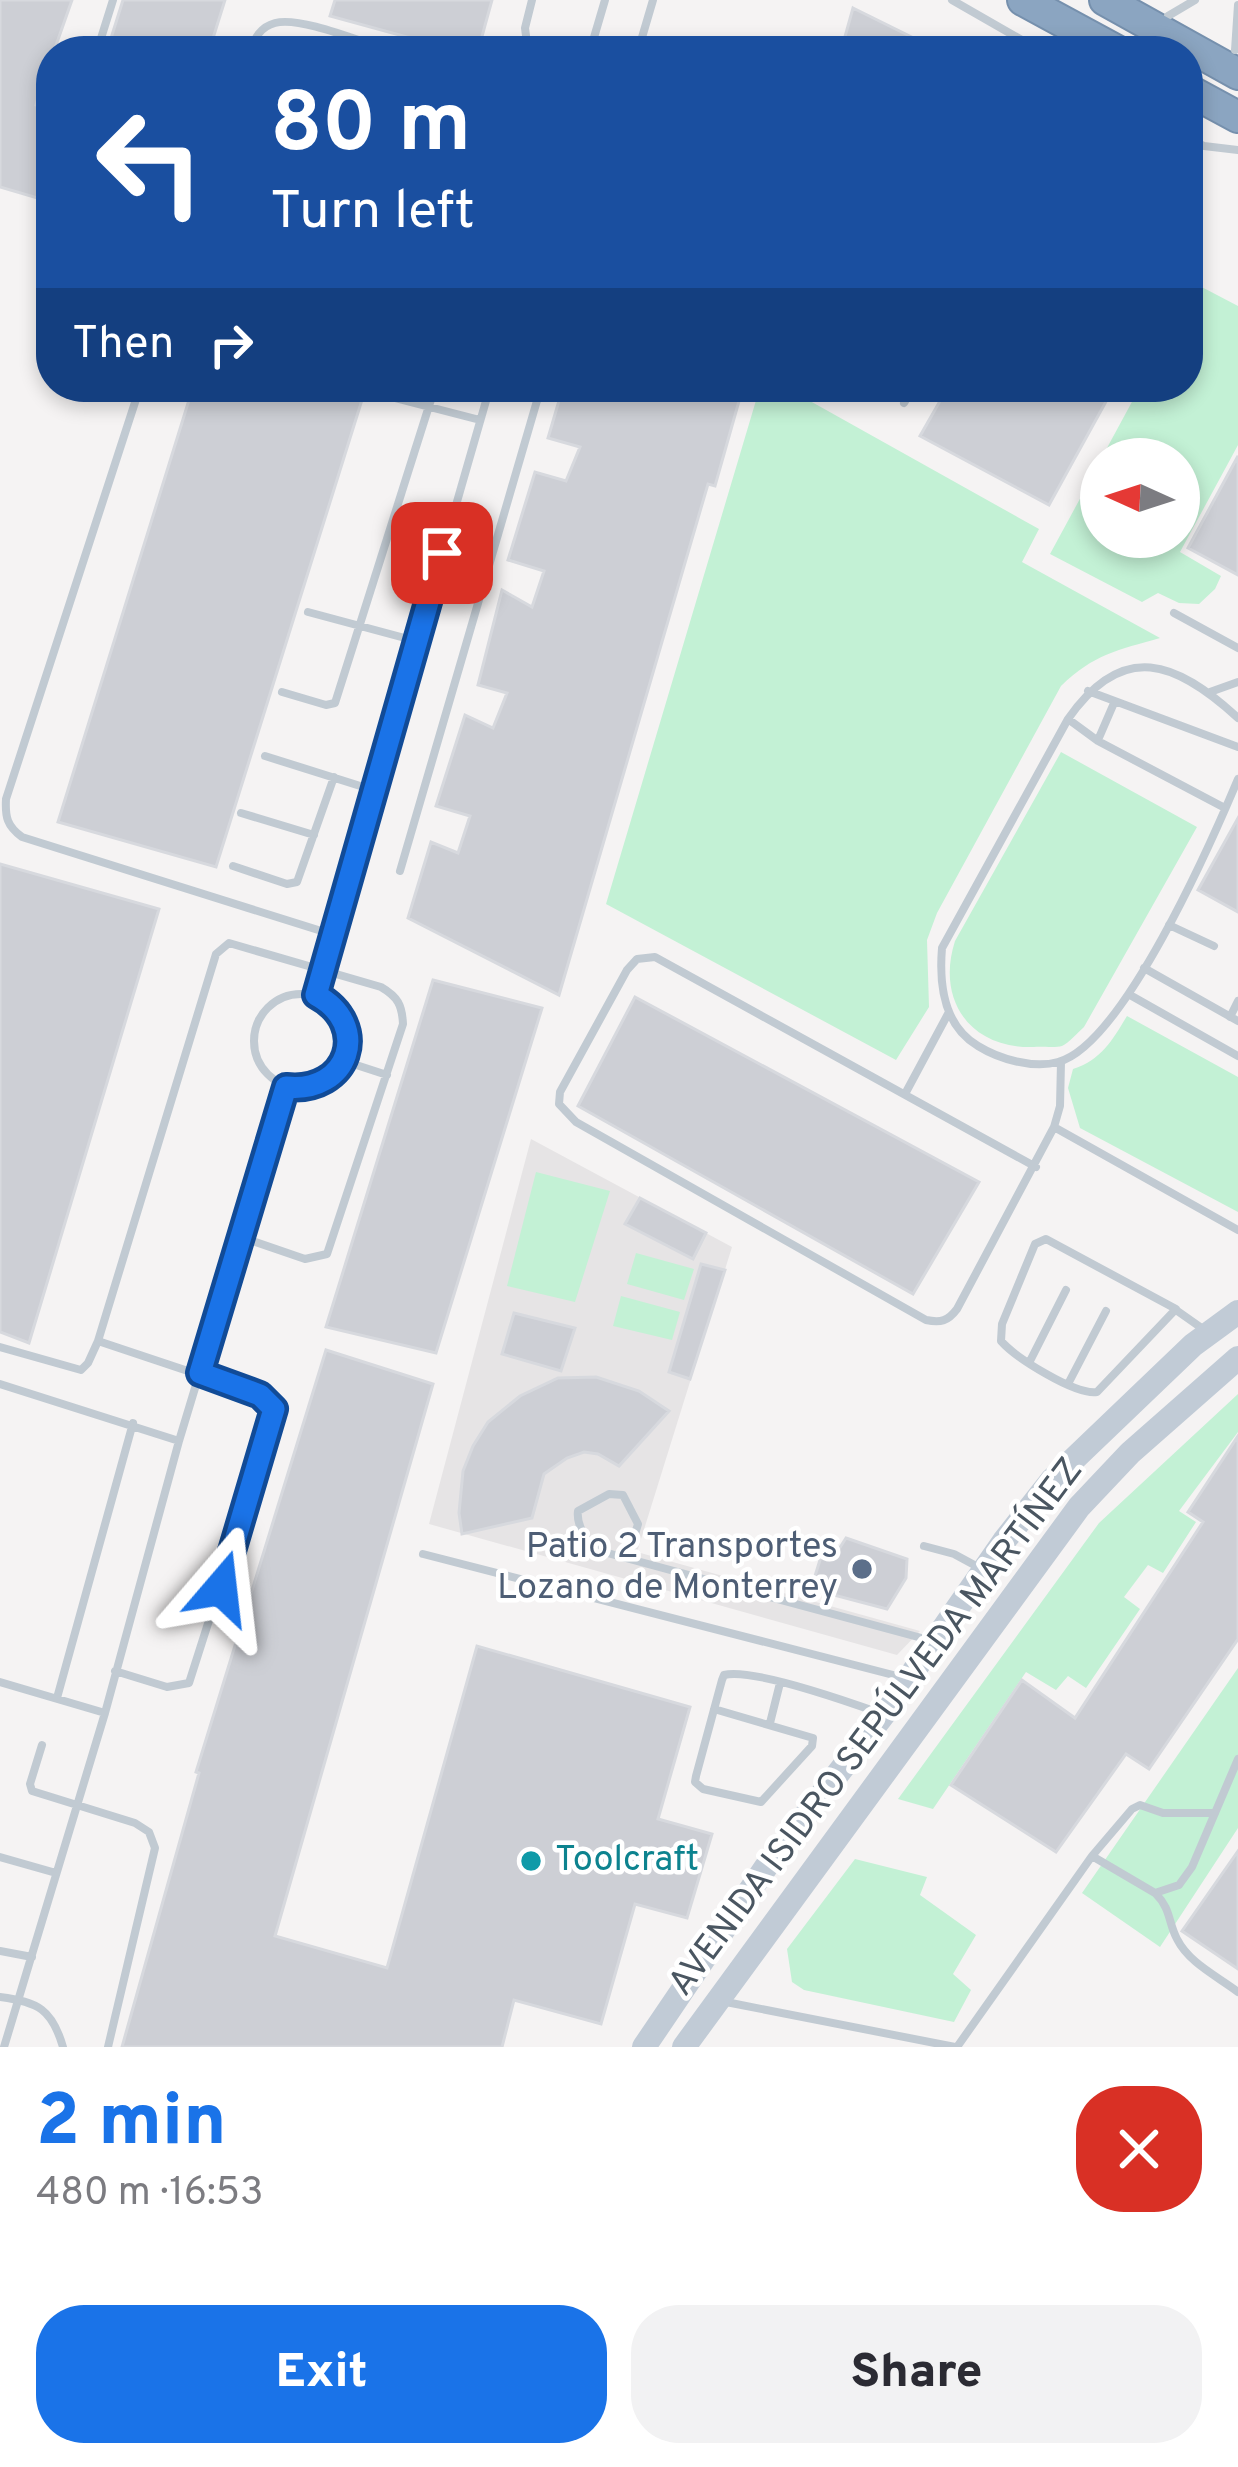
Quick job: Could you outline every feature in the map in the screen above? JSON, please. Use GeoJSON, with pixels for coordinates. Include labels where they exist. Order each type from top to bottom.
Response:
{"type":"FeatureCollection","features":[{"type":"Feature","properties":{"kind":"highway"},"geometry":{"type":"LineString","coordinates":[[1023,0],[1089,36]]}},
{"type":"Feature","properties":{"kind":"highway"},"geometry":{"type":"LineString","coordinates":[[1117,6],[1168,16],[1200,36]]}},
{"type":"Feature","properties":{"kind":"highway"},"geometry":{"type":"LineString","coordinates":[[1117,6],[1185,36]]}},
{"type":"Feature","properties":{"kind":"highway"},"geometry":{"type":"LineString","coordinates":[[1203,38],[1237,59]]}},
{"type":"Feature","properties":{"kind":"highway"},"geometry":{"type":"LineString","coordinates":[[1203,44],[1237,59]]}},
{"type":"Feature","properties":{"kind":"highway"},"geometry":{"type":"LineString","coordinates":[[1203,97],[1238,117]]}},
{"type":"Feature","properties":{"kind":"highway"},"geometry":{"type":"LineString","coordinates":[[1203,102],[1238,141]]}},
{"type":"Feature","properties":{"kind":"main road","name":"AVENIDA ISIDRO SEPÚLVEDA MARTÍNEZ"},"geometry":{"type":"LineString","coordinates":[[644,2047],[766,1867],[884,1714],[1052,1480],[1238,1312]]}},
{"type":"Feature","properties":{"kind":"main road","name":"AVENIDA ISIDRO SEPÚLVEDA MARTÍNEZ"},"geometry":{"type":"LineString","coordinates":[[684,2047],[1078,1507],[1130,1453],[1238,1358]]}},
{"type":"Feature","properties":{"kind":"main road"},"geometry":{"type":"LineString","coordinates":[[855,1814],[881,1755],[880,1748],[866,1738]]}},
{"type":"Feature","properties":{"kind":"lane"},"geometry":{"type":"LineString","coordinates":[[102,36],[113,0]]}},
{"type":"Feature","properties":{"kind":"lane"},"geometry":{"type":"LineString","coordinates":[[526,36],[532,0]]}},
{"type":"Feature","properties":{"kind":"lane"},"geometry":{"type":"LineString","coordinates":[[594,36],[604,0]]}},
{"type":"Feature","properties":{"kind":"lane"},"geometry":{"type":"LineString","coordinates":[[642,36],[653,0]]}},
{"type":"Feature","properties":{"kind":"lane"},"geometry":{"type":"LineString","coordinates":[[952,0],[1014,36]]}},
{"type":"Feature","properties":{"kind":"lane"},"geometry":{"type":"LineString","coordinates":[[1168,16],[1195,0]]}},
{"type":"Feature","properties":{"kind":"lane"},"geometry":{"type":"LineString","coordinates":[[1237,59],[1238,5]]}},
{"type":"Feature","properties":{"kind":"lane"},"geometry":{"type":"LineString","coordinates":[[257,36],[275,23],[296,23],[340,36]]}},
{"type":"Feature","properties":{"kind":"lane"},"geometry":{"type":"LineString","coordinates":[[1203,143],[1238,150]]}},
{"type":"Feature","properties":{"kind":"lane"},"geometry":{"type":"LineString","coordinates":[[135,402],[6,799],[5,815],[10,828],[22,837],[331,934]]}},
{"type":"Feature","properties":{"kind":"lane"},"geometry":{"type":"LineString","coordinates":[[410,402],[481,420]]}},
{"type":"Feature","properties":{"kind":"lane"},"geometry":{"type":"LineString","coordinates":[[282,692],[335,703],[430,402]]}},
{"type":"Feature","properties":{"kind":"lane"},"geometry":{"type":"LineString","coordinates":[[316,995],[486,402]]}},
{"type":"Feature","properties":{"kind":"lane"},"geometry":{"type":"LineString","coordinates":[[400,871],[537,402]]}},
{"type":"Feature","properties":{"kind":"lane"},"geometry":{"type":"LineString","coordinates":[[308,612],[416,641]]}},
{"type":"Feature","properties":{"kind":"lane"},"geometry":{"type":"LineString","coordinates":[[1174,613],[1238,648]]}},
{"type":"Feature","properties":{"kind":"lane"},"geometry":{"type":"LineString","coordinates":[[1238,718],[1192,679],[1168,668],[1116,671],[1088,691],[1068,719],[942,949],[941,988],[949,1012],[968,1041],[989,1053],[1032,1064],[1061,1062],[1101,1029],[1130,994],[1169,925],[1238,779]]}},
{"type":"Feature","properties":{"kind":"lane"},"geometry":{"type":"LineString","coordinates":[[1210,692],[1238,682]]}},
{"type":"Feature","properties":{"kind":"lane"},"geometry":{"type":"LineString","coordinates":[[1088,691],[1238,748]]}},
{"type":"Feature","properties":{"kind":"lane"},"geometry":{"type":"LineString","coordinates":[[1098,741],[1114,703]]}},
{"type":"Feature","properties":{"kind":"lane"},"geometry":{"type":"LineString","coordinates":[[1068,719],[1098,741],[1223,808]]}},
{"type":"Feature","properties":{"kind":"lane"},"geometry":{"type":"LineString","coordinates":[[265,756],[373,790]]}},
{"type":"Feature","properties":{"kind":"lane"},"geometry":{"type":"LineString","coordinates":[[233,866],[292,885],[300,877],[334,777]]}},
{"type":"Feature","properties":{"kind":"lane"},"geometry":{"type":"LineString","coordinates":[[241,813],[314,836]]}},
{"type":"Feature","properties":{"kind":"lane"},"geometry":{"type":"LineString","coordinates":[[1169,925],[1214,946]]}},
{"type":"Feature","properties":{"kind":"lane"},"geometry":{"type":"LineString","coordinates":[[0,1347],[71,1370],[88,1364],[216,954],[222,946],[239,944],[381,987],[402,1007],[403,1024],[327,1255],[305,1259],[241,1237]]}},
{"type":"Feature","properties":{"kind":"lane"},"geometry":{"type":"LineString","coordinates":[[1036,1166],[669,962],[646,956],[627,970],[565,1081],[560,1104],[576,1122],[926,1320],[939,1323],[957,1309],[1036,1166],[1060,1106],[1061,1062]]}},
{"type":"Feature","properties":{"kind":"lane"},"geometry":{"type":"LineString","coordinates":[[1144,968],[1234,1019],[1238,1001]]}},
{"type":"Feature","properties":{"kind":"lane"},"geometry":{"type":"LineString","coordinates":[[1130,994],[1238,1056]]}},
{"type":"Feature","properties":{"kind":"lane"},"geometry":{"type":"LineString","coordinates":[[316,995],[341,1015],[347,1029],[344,1061],[320,1084],[286,1087],[260,1066],[254,1051],[259,1018],[283,996],[316,995]]}},
{"type":"Feature","properties":{"kind":"lane"},"geometry":{"type":"LineString","coordinates":[[905,1094],[949,1012]]}},
{"type":"Feature","properties":{"kind":"lane"},"geometry":{"type":"LineString","coordinates":[[344,1061],[387,1076]]}},
{"type":"Feature","properties":{"kind":"lane"},"geometry":{"type":"LineString","coordinates":[[4,2047],[286,1087]]}},
{"type":"Feature","properties":{"kind":"lane"},"geometry":{"type":"LineString","coordinates":[[1054,1127],[1238,1230]]}},
{"type":"Feature","properties":{"kind":"lane"},"geometry":{"type":"LineString","coordinates":[[1176,1310],[1097,1392],[1087,1394],[1004,1347],[1000,1332],[1040,1240],[1046,1239],[1176,1310],[1210,1333]]}},
{"type":"Feature","properties":{"kind":"lane"},"geometry":{"type":"LineString","coordinates":[[1029,1363],[1066,1291]]}},
{"type":"Feature","properties":{"kind":"lane"},"geometry":{"type":"LineString","coordinates":[[1068,1384],[1106,1311]]}},
{"type":"Feature","properties":{"kind":"lane"},"geometry":{"type":"LineString","coordinates":[[98,1340],[260,1395],[270,1401],[274,1420],[189,1683],[167,1687],[116,1671]]}},
{"type":"Feature","properties":{"kind":"lane"},"geometry":{"type":"LineString","coordinates":[[0,1384],[179,1441]]}},
{"type":"Feature","properties":{"kind":"lane"},"geometry":{"type":"LineString","coordinates":[[57,1698],[133,1423]]}},
{"type":"Feature","properties":{"kind":"lane"},"geometry":{"type":"LineString","coordinates":[[628,1557],[638,1524],[623,1495],[609,1494],[578,1511],[578,1521],[591,1544],[628,1557],[933,1641]]}},
{"type":"Feature","properties":{"kind":"lane"},"geometry":{"type":"LineString","coordinates":[[924,1546],[954,1554],[984,1570]]}},
{"type":"Feature","properties":{"kind":"lane"},"geometry":{"type":"LineString","coordinates":[[424,1554],[908,1679]]}},
{"type":"Feature","properties":{"kind":"lane"},"geometry":{"type":"LineString","coordinates":[[714,1709],[810,1735],[814,1742],[769,1797],[756,1802],[697,1786],[714,1709],[728,1672],[884,1714]]}},
{"type":"Feature","properties":{"kind":"lane"},"geometry":{"type":"LineString","coordinates":[[0,1682],[105,1713]]}},
{"type":"Feature","properties":{"kind":"lane"},"geometry":{"type":"LineString","coordinates":[[770,1723],[780,1683]]}},
{"type":"Feature","properties":{"kind":"lane"},"geometry":{"type":"LineString","coordinates":[[42,1745],[32,1791],[134,1823],[149,1832],[155,1848],[108,2047]]}},
{"type":"Feature","properties":{"kind":"lane"},"geometry":{"type":"LineString","coordinates":[[1155,1893],[1178,1885],[1192,1867],[1238,1760]]}},
{"type":"Feature","properties":{"kind":"lane"},"geometry":{"type":"LineString","coordinates":[[718,2000],[956,2047],[1092,1856],[1132,1809],[1140,1805],[1163,1813],[1215,1813]]}},
{"type":"Feature","properties":{"kind":"lane"},"geometry":{"type":"LineString","coordinates":[[1092,1856],[1155,1893],[1172,1914],[1173,1930],[1188,1956],[1238,1992]]}},
{"type":"Feature","properties":{"kind":"lane"},"geometry":{"type":"LineString","coordinates":[[0,1857],[56,1873]]}},
{"type":"Feature","properties":{"kind":"lane"},"geometry":{"type":"LineString","coordinates":[[0,1951],[32,1957]]}},
{"type":"Feature","properties":{"kind":"lane"},"geometry":{"type":"LineString","coordinates":[[0,1996],[45,2010],[53,2018],[63,2047]]}},
{"type":"Feature","properties":{"kind":"shaded area"},"geometry":{"type":"Polygon","coordinates":[[[531,1139],[732,1247],[637,1552],[920,1631],[897,1655],[429,1524],[531,1139]]]}},
{"type":"Feature","properties":{"kind":"green space"},"geometry":{"type":"Polygon","coordinates":[[[1203,288],[1238,306],[1238,445],[1200,515],[1200,438],[1112,438],[1132,402],[1203,402],[1203,288]]]}},
{"type":"Feature","properties":{"kind":"green space"},"geometry":{"type":"Polygon","coordinates":[[[756,402],[812,402],[1039,529],[1022,562],[1160,638],[1096,660],[1061,686],[937,913],[927,940],[929,1007],[896,1060],[606,904],[756,402]]]}},
{"type":"Feature","properties":{"kind":"green space"},"geometry":{"type":"Polygon","coordinates":[[[1080,499],[1080,558],[1190,558],[1221,576],[1199,604],[1179,603],[1158,593],[1142,602],[1050,554],[1080,499]]]}},
{"type":"Feature","properties":{"kind":"green space"},"geometry":{"type":"Polygon","coordinates":[[[1061,752],[1197,827],[1084,1027],[1062,1046],[1011,1045],[992,1040],[963,1017],[950,983],[950,963],[955,941],[1061,752]]]}},
{"type":"Feature","properties":{"kind":"green space"},"geometry":{"type":"Polygon","coordinates":[[[1127,1016],[1238,1077],[1238,1212],[1080,1128],[1068,1088],[1073,1069],[1098,1055],[1127,1016]]]}},
{"type":"Feature","properties":{"kind":"green space"},"geometry":{"type":"Polygon","coordinates":[[[536,1172],[610,1191],[575,1302],[507,1286],[536,1172]]]}},
{"type":"Feature","properties":{"kind":"green space"},"geometry":{"type":"Polygon","coordinates":[[[636,1253],[694,1269],[684,1300],[627,1284],[636,1253]]]}},
{"type":"Feature","properties":{"kind":"green space"},"geometry":{"type":"Polygon","coordinates":[[[621,1296],[680,1312],[672,1340],[613,1326],[621,1296]]]}},
{"type":"Feature","properties":{"kind":"green space"},"geometry":{"type":"Polygon","coordinates":[[[1238,1394],[1238,1432],[1179,1511],[1196,1522],[1163,1573],[1148,1565],[1124,1597],[1140,1609],[1086,1688],[1068,1676],[1056,1690],[1026,1672],[933,1809],[898,1799],[1099,1523],[1238,1394]]]}},
{"type":"Feature","properties":{"kind":"green space"},"geometry":{"type":"Polygon","coordinates":[[[1238,1668],[1238,1828],[1160,1947],[1082,1893],[1238,1668]]]}},
{"type":"Feature","properties":{"kind":"green space"},"geometry":{"type":"Polygon","coordinates":[[[855,1859],[927,1877],[920,1895],[976,1935],[953,1974],[971,1990],[954,2022],[804,1990],[792,1982],[787,1949],[855,1859]]]}},
{"type":"Feature","properties":{"kind":"building"},"geometry":{"type":"Polygon","coordinates":[[[0,0],[72,0],[59,36],[36,36],[36,198],[0,187],[0,0]]]}},
{"type":"Feature","properties":{"kind":"building"},"geometry":{"type":"Polygon","coordinates":[[[123,0],[225,0],[214,36],[112,36],[123,0]]]}},
{"type":"Feature","properties":{"kind":"building"},"geometry":{"type":"Polygon","coordinates":[[[335,0],[492,0],[482,36],[403,36],[330,16],[335,0]]]}},
{"type":"Feature","properties":{"kind":"building"},"geometry":{"type":"Polygon","coordinates":[[[853,8],[910,36],[845,36],[853,8]]]}},
{"type":"Feature","properties":{"kind":"building"},"geometry":{"type":"Polygon","coordinates":[[[188,402],[361,402],[216,867],[58,822],[188,402]]]}},
{"type":"Feature","properties":{"kind":"building"},"geometry":{"type":"Polygon","coordinates":[[[559,402],[739,402],[715,486],[708,484],[559,995],[408,918],[431,842],[458,853],[470,816],[436,806],[465,715],[493,728],[507,693],[478,685],[502,590],[532,607],[544,571],[508,560],[535,472],[566,481],[580,447],[548,438],[559,402]]]}},
{"type":"Feature","properties":{"kind":"building"},"geometry":{"type":"Polygon","coordinates":[[[939,402],[1106,402],[1086,438],[1080,438],[1080,449],[1049,505],[920,436],[939,402]]]}},
{"type":"Feature","properties":{"kind":"building"},"geometry":{"type":"Polygon","coordinates":[[[1238,456],[1238,575],[1200,554],[1200,526],[1238,456]]]}},
{"type":"Feature","properties":{"kind":"building"},"geometry":{"type":"Polygon","coordinates":[[[1238,818],[1238,912],[1198,890],[1238,818]]]}},
{"type":"Feature","properties":{"kind":"building"},"geometry":{"type":"Polygon","coordinates":[[[0,864],[159,909],[29,1343],[0,1332],[0,864]]]}},
{"type":"Feature","properties":{"kind":"building"},"geometry":{"type":"Polygon","coordinates":[[[433,980],[542,1008],[436,1353],[326,1327],[433,980]]]}},
{"type":"Feature","properties":{"kind":"building"},"geometry":{"type":"Polygon","coordinates":[[[635,997],[979,1182],[913,1294],[578,1106],[635,997]]]}},
{"type":"Feature","properties":{"kind":"building"},"geometry":{"type":"Polygon","coordinates":[[[640,1198],[706,1233],[693,1259],[625,1224],[640,1198]]]}},
{"type":"Feature","properties":{"kind":"building"},"geometry":{"type":"Polygon","coordinates":[[[701,1264],[725,1270],[690,1379],[669,1372],[701,1264]]]}},
{"type":"Feature","properties":{"kind":"building"},"geometry":{"type":"Polygon","coordinates":[[[514,1313],[575,1328],[561,1371],[502,1354],[514,1313]]]}},
{"type":"Feature","properties":{"kind":"building"},"geometry":{"type":"Polygon","coordinates":[[[326,1350],[433,1384],[275,1936],[387,1968],[477,1646],[690,1707],[658,1819],[712,1834],[687,1918],[635,1904],[601,2024],[514,2000],[502,2047],[122,2047],[196,1772],[326,1350]]]}},
{"type":"Feature","properties":{"kind":"building"},"geometry":{"type":"Polygon","coordinates":[[[596,1377],[639,1391],[669,1411],[619,1466],[584,1452],[544,1474],[532,1518],[462,1534],[463,1471],[488,1422],[520,1396],[558,1378],[596,1377]]]}},
{"type":"Feature","properties":{"kind":"building"},"geometry":{"type":"Polygon","coordinates":[[[1238,1436],[1238,1639],[1149,1769],[1126,1754],[1056,1852],[951,1785],[1022,1680],[1075,1718],[1203,1522],[1188,1512],[1238,1436]]]}},
{"type":"Feature","properties":{"kind":"building","name":"Patio 2 Transportes Lozano de Monterrey"},"geometry":{"type":"Polygon","coordinates":[[[846,1538],[907,1559],[906,1578],[887,1609],[811,1589],[824,1547],[839,1549],[846,1538]]]}},
{"type":"Feature","properties":{"kind":"building"},"geometry":{"type":"Polygon","coordinates":[[[1238,1851],[1238,1969],[1182,1931],[1238,1851]]]}},
{"type":"Feature","properties":{"kind":"place","name":"Patio 2 Transportes Lozano de Monterrey"},"geometry":{"type":"Point","coordinates":[862,1569]}},
{"type":"Feature","properties":{"kind":"place","name":"Toolcraft"},"geometry":{"type":"Point","coordinates":[531,1861]}},
{"type":"Feature","properties":{"kind":"route"},"geometry":{"type":"LineString","coordinates":[[221,1588],[274,1409],[260,1395],[200,1373],[286,1087],[320,1084],[344,1061],[347,1029],[341,1015],[316,995],[442,553]]}}]}
